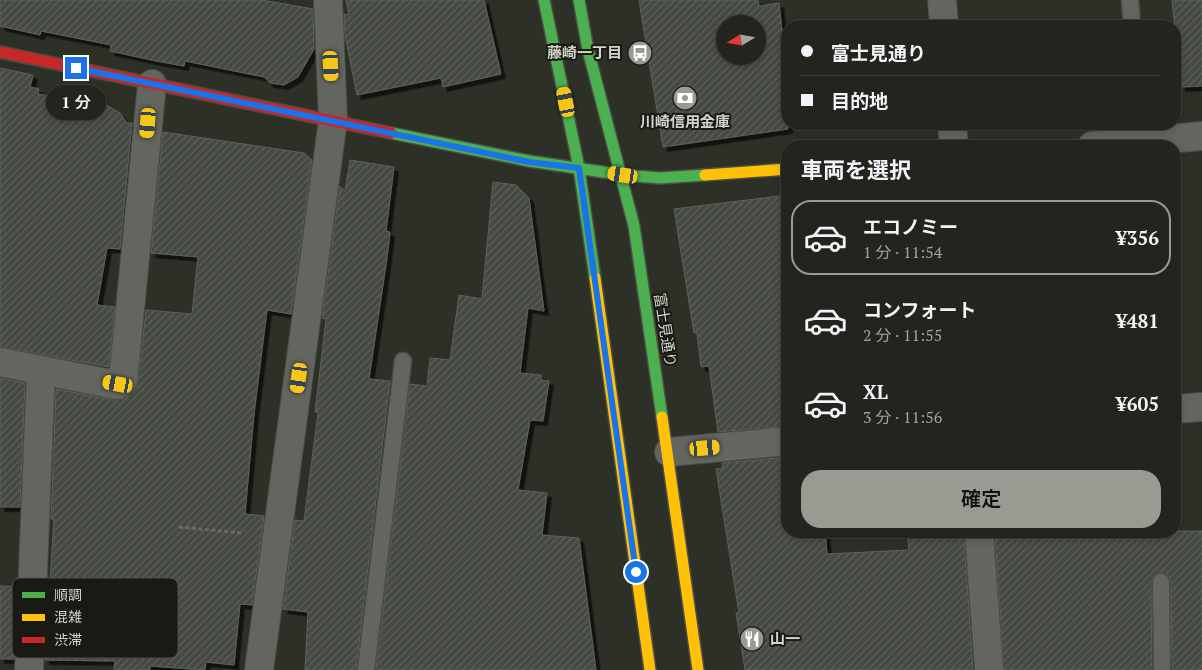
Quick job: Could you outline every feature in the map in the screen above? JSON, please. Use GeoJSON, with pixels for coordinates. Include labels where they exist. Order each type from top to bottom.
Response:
{"type":"FeatureCollection","features":[{"type":"Feature","properties":{"kind":"main road"},"geometry":{"type":"LineString","coordinates":[[544,0],[579,168],[650,670]]}},
{"type":"Feature","properties":{"kind":"main road","name":"富士見通り"},"geometry":{"type":"LineString","coordinates":[[579,0],[588,50],[623,175],[634,226],[669,452],[698,670]]}},
{"type":"Feature","properties":{"kind":"main road"},"geometry":{"type":"LineString","coordinates":[[0,52],[529,162],[623,175],[660,178],[781,169]]}},
{"type":"Feature","properties":{"kind":"street"},"geometry":{"type":"LineString","coordinates":[[259,670],[333,120],[328,0]]}},
{"type":"Feature","properties":{"kind":"street"},"geometry":{"type":"LineString","coordinates":[[942,0],[944,20]]}},
{"type":"Feature","properties":{"kind":"street"},"geometry":{"type":"LineString","coordinates":[[0,362],[118,384],[123,381],[152,84]]}},
{"type":"Feature","properties":{"kind":"street"},"geometry":{"type":"LineString","coordinates":[[1115,140],[1141,133],[1202,136]]}},
{"type":"Feature","properties":{"kind":"street"},"geometry":{"type":"LineString","coordinates":[[33,578],[42,371]]}},
{"type":"Feature","properties":{"kind":"street"},"geometry":{"type":"LineString","coordinates":[[1181,409],[1202,407]]}},
{"type":"Feature","properties":{"kind":"street"},"geometry":{"type":"LineString","coordinates":[[669,452],[781,442]]}},
{"type":"Feature","properties":{"kind":"street"},"geometry":{"type":"LineString","coordinates":[[980,538],[989,670]]}},
{"type":"Feature","properties":{"kind":"lane"},"geometry":{"type":"LineString","coordinates":[[1130,0],[1132,20]]}},
{"type":"Feature","properties":{"kind":"lane"},"geometry":{"type":"LineString","coordinates":[[366,670],[402,361]]}},
{"type":"Feature","properties":{"kind":"lane"},"geometry":{"type":"LineString","coordinates":[[1161,582],[1162,670]]}},
{"type":"Feature","properties":{"kind":"path"},"geometry":{"type":"LineString","coordinates":[[179,527],[278,536]]}},
{"type":"Feature","properties":{"kind":"building"},"geometry":{"type":"Polygon","coordinates":[[[0,0],[262,0],[313,9],[314,49],[298,77],[284,85],[270,83],[264,77],[185,61],[184,66],[156,61],[110,51],[111,45],[41,31],[40,35],[0,26],[0,0]]]}},
{"type":"Feature","properties":{"kind":"building"},"geometry":{"type":"Polygon","coordinates":[[[346,0],[484,0],[501,74],[443,87],[441,78],[357,95],[345,36],[344,14],[349,15],[346,0]]]}},
{"type":"Feature","properties":{"kind":"building"},"geometry":{"type":"Polygon","coordinates":[[[639,0],[758,0],[759,6],[779,3],[781,21],[781,130],[663,147],[639,0]]]}},
{"type":"Feature","properties":{"kind":"building"},"geometry":{"type":"Polygon","coordinates":[[[1172,0],[1202,0],[1202,86],[1181,87],[1181,20],[1174,20],[1172,0]]]}},
{"type":"Feature","properties":{"kind":"building"},"geometry":{"type":"Polygon","coordinates":[[[0,68],[33,75],[30,87],[39,89],[38,94],[108,106],[120,113],[127,123],[132,123],[120,249],[107,248],[97,305],[115,307],[109,367],[0,347],[0,68]]]}},
{"type":"Feature","properties":{"kind":"building"},"geometry":{"type":"Polygon","coordinates":[[[163,132],[304,153],[312,160],[291,314],[267,310],[254,414],[245,514],[264,516],[252,605],[240,604],[234,665],[206,662],[205,670],[150,666],[150,670],[114,670],[115,661],[45,660],[45,658],[178,658],[178,578],[50,578],[54,519],[51,519],[56,389],[114,400],[126,398],[136,389],[138,383],[146,310],[192,314],[198,257],[151,253],[163,132]]]}},
{"type":"Feature","properties":{"kind":"building"},"geometry":{"type":"Polygon","coordinates":[[[350,160],[394,167],[386,231],[390,232],[387,258],[369,379],[390,381],[356,670],[305,670],[308,612],[283,609],[295,520],[304,521],[318,413],[315,412],[326,319],[322,318],[340,186],[345,191],[350,160]]]}},
{"type":"Feature","properties":{"kind":"building"},"geometry":{"type":"Polygon","coordinates":[[[493,182],[516,185],[529,198],[544,311],[528,308],[520,373],[541,375],[541,380],[549,381],[543,421],[530,420],[518,490],[547,493],[542,535],[579,538],[596,670],[376,670],[410,384],[427,386],[430,358],[450,360],[459,295],[482,299],[493,182]]]}},
{"type":"Feature","properties":{"kind":"building"},"geometry":{"type":"Polygon","coordinates":[[[781,196],[781,427],[718,432],[709,366],[701,367],[697,333],[694,333],[674,209],[781,196]]]}},
{"type":"Feature","properties":{"kind":"building"},"geometry":{"type":"Polygon","coordinates":[[[0,378],[25,383],[20,507],[0,507],[0,378]]]}},
{"type":"Feature","properties":{"kind":"building"},"geometry":{"type":"Polygon","coordinates":[[[781,458],[781,538],[826,538],[827,554],[909,550],[908,538],[964,538],[973,670],[745,670],[736,613],[739,613],[716,469],[723,468],[722,463],[781,458]]]}},
{"type":"Feature","properties":{"kind":"building"},"geometry":{"type":"Polygon","coordinates":[[[1181,531],[1202,531],[1202,670],[1172,670],[1171,582],[1169,577],[1161,572],[1156,574],[1151,582],[1152,670],[1004,670],[995,538],[1181,538],[1181,531]]]}},
{"type":"Feature","properties":{"kind":"building"},"geometry":{"type":"Polygon","coordinates":[[[0,586],[12,587],[12,658],[14,659],[0,659],[0,586]]]}},
{"type":"Feature","properties":{"kind":"traffic: fast"},"geometry":{"type":"LineString","coordinates":[[544,0],[579,168],[595,278]]}},
{"type":"Feature","properties":{"kind":"traffic: fast"},"geometry":{"type":"LineString","coordinates":[[579,0],[588,50],[634,226],[662,417]]}},
{"type":"Feature","properties":{"kind":"traffic: fast"},"geometry":{"type":"LineString","coordinates":[[391,133],[529,161],[623,175],[660,178],[705,175]]}},
{"type":"Feature","properties":{"kind":"traffic: slow"},"geometry":{"type":"LineString","coordinates":[[705,175],[781,170]]}},
{"type":"Feature","properties":{"kind":"traffic: slow"},"geometry":{"type":"LineString","coordinates":[[595,278],[650,670]]}},
{"type":"Feature","properties":{"kind":"traffic: slow"},"geometry":{"type":"LineString","coordinates":[[662,417],[698,670]]}},
{"type":"Feature","properties":{"kind":"traffic: jam"},"geometry":{"type":"LineString","coordinates":[[0,52],[391,133]]}},
{"type":"Feature","properties":{"kind":"place","name":"藤崎一丁目"},"geometry":{"type":"Point","coordinates":[640,53]}},
{"type":"Feature","properties":{"kind":"place","name":"川崎信用金庫"},"geometry":{"type":"Point","coordinates":[685,98]}},
{"type":"Feature","properties":{"kind":"place","name":"山一"},"geometry":{"type":"Point","coordinates":[752,639]}},
{"type":"Feature","properties":{"kind":"route"},"geometry":{"type":"LineString","coordinates":[[76,68],[529,162],[579,168],[636,572]]}}]}
